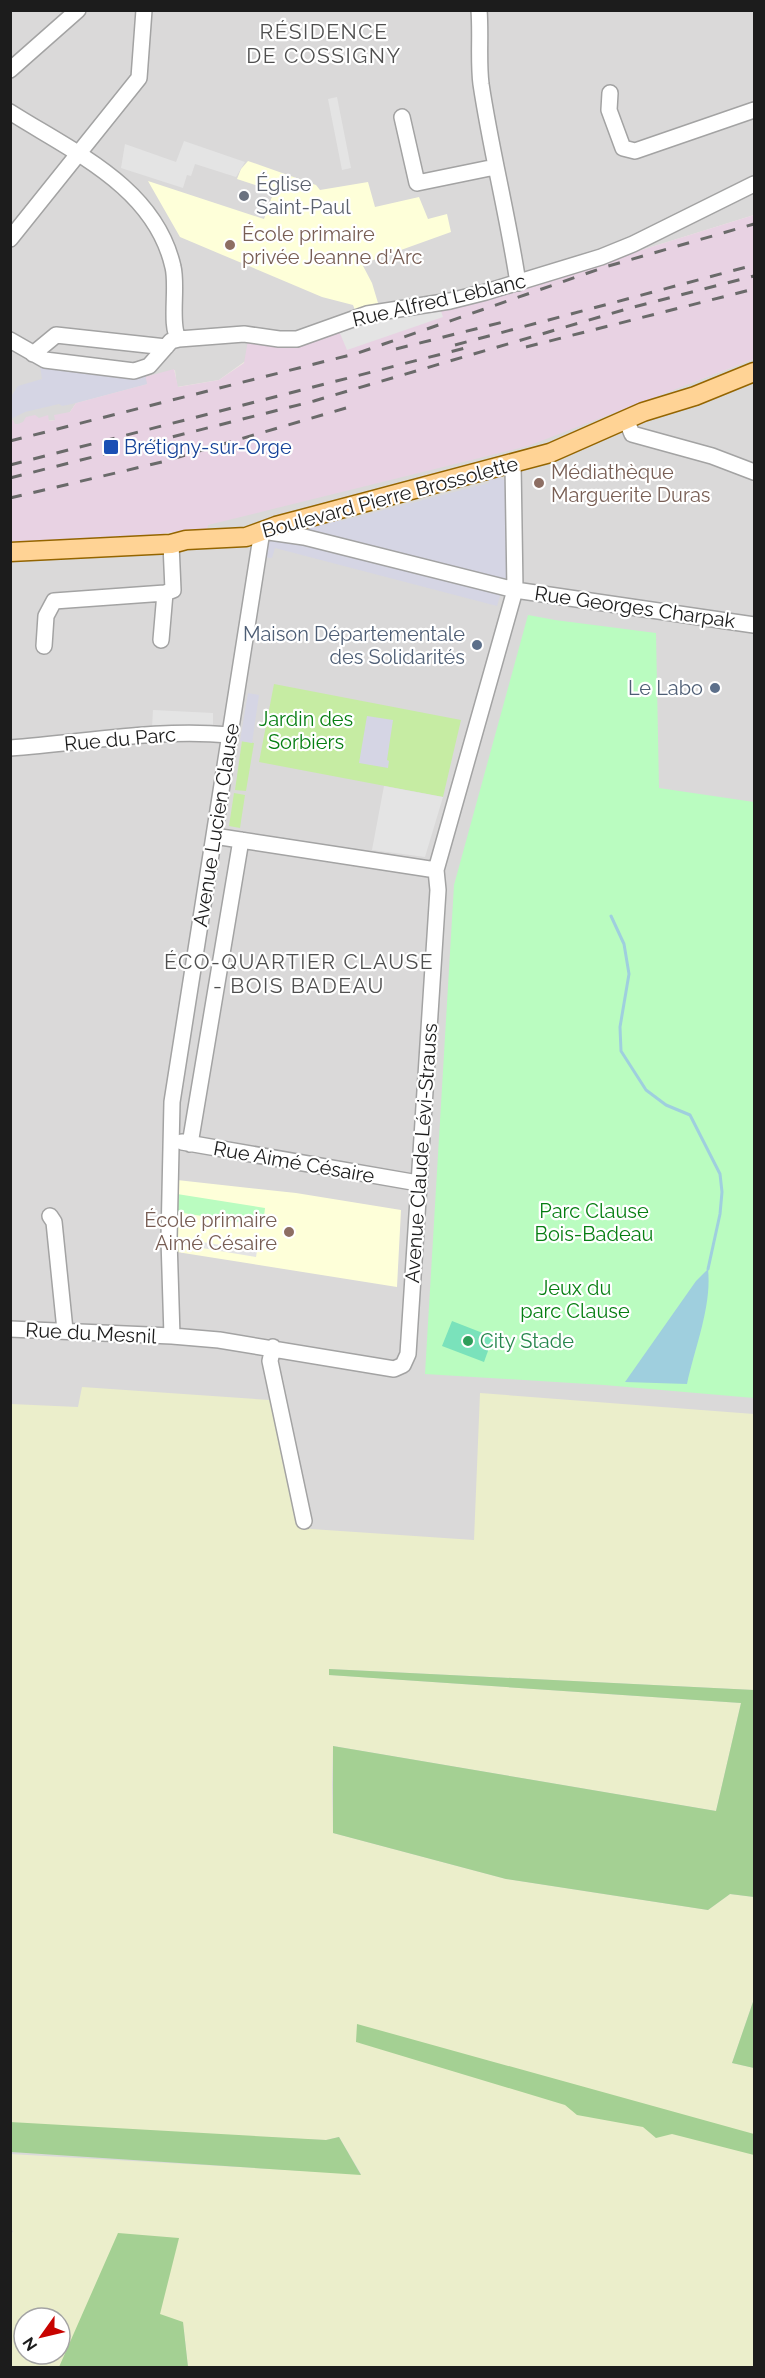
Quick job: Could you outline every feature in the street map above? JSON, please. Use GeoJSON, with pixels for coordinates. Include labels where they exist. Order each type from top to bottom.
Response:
{"type":"FeatureCollection","features":[{"type":"Feature","properties":{"kind":"main road","name":"Boulevard Pierre Brossolette"},"geometry":{"type":"LineString","coordinates":[[10,552],[171,544],[186,540],[246,537],[550,453],[626,419],[754,372]]}},
{"type":"Feature","properties":{"kind":"street"},"geometry":{"type":"LineString","coordinates":[[10,70],[78,10]]}},
{"type":"Feature","properties":{"kind":"street"},"geometry":{"type":"LineString","coordinates":[[10,239],[139,78],[144,10]]}},
{"type":"Feature","properties":{"kind":"street"},"geometry":{"type":"LineString","coordinates":[[479,10],[481,81],[518,284]]}},
{"type":"Feature","properties":{"kind":"street"},"geometry":{"type":"LineString","coordinates":[[610,93],[609,110],[623,148],[635,151],[754,110]]}},
{"type":"Feature","properties":{"kind":"street"},"geometry":{"type":"LineString","coordinates":[[10,112],[79,155],[133,194],[158,229],[169,251],[175,274],[176,296],[173,343],[149,366],[134,371],[59,364],[45,360],[10,340]]}},
{"type":"Feature","properties":{"kind":"street"},"geometry":{"type":"LineString","coordinates":[[402,117],[417,183],[495,166]]}},
{"type":"Feature","properties":{"kind":"street","name":"Rue Alfred Leblanc"},"geometry":{"type":"LineString","coordinates":[[33,354],[56,335],[108,341],[173,343],[234,334],[297,339],[367,314],[450,301],[518,284],[601,257],[633,244],[754,183]]}},
{"type":"Feature","properties":{"kind":"street"},"geometry":{"type":"LineString","coordinates":[[626,419],[632,434],[712,456],[754,472]]}},
{"type":"Feature","properties":{"kind":"street","name":"Avenue Claude Lévi-Strauss"},"geometry":{"type":"LineString","coordinates":[[403,1365],[408,1354],[438,890],[436,870],[515,590],[513,464]]}},
{"type":"Feature","properties":{"kind":"street","name":"Rue Georges Charpak"},"geometry":{"type":"LineString","coordinates":[[262,531],[304,537],[515,590],[754,625]]}},
{"type":"Feature","properties":{"kind":"street","name":"Avenue Lucien Clause"},"geometry":{"type":"LineString","coordinates":[[172,1336],[170,1140],[172,1102],[262,531]]}},
{"type":"Feature","properties":{"kind":"street"},"geometry":{"type":"LineString","coordinates":[[44,646],[46,616],[54,601],[171,592],[174,587],[171,544]]}},
{"type":"Feature","properties":{"kind":"street"},"geometry":{"type":"LineString","coordinates":[[161,640],[165,593]]}},
{"type":"Feature","properties":{"kind":"street","name":"Rue du Parc"},"geometry":{"type":"LineString","coordinates":[[10,748],[135,735],[173,733],[230,735]]}},
{"type":"Feature","properties":{"kind":"street"},"geometry":{"type":"LineString","coordinates":[[214,836],[436,870]]}},
{"type":"Feature","properties":{"kind":"street"},"geometry":{"type":"LineString","coordinates":[[190,1144],[241,840]]}},
{"type":"Feature","properties":{"kind":"street","name":"Rue Aimé Césaire"},"geometry":{"type":"LineString","coordinates":[[170,1140],[418,1184]]}},
{"type":"Feature","properties":{"kind":"street"},"geometry":{"type":"LineString","coordinates":[[50,1216],[54,1222],[65,1330]]}},
{"type":"Feature","properties":{"kind":"street","name":"Rue du Mesnil"},"geometry":{"type":"LineString","coordinates":[[10,1329],[172,1336],[273,1347],[394,1369],[403,1365]]}},
{"type":"Feature","properties":{"kind":"street"},"geometry":{"type":"LineString","coordinates":[[273,1347],[270,1361],[304,1521]]}},
{"type":"Feature","properties":{"kind":"shaded area"},"geometry":{"type":"Polygon","coordinates":[[[11,11],[754,11],[754,215],[516,289],[244,362],[219,380],[177,387],[175,370],[147,384],[76,403],[70,412],[55,420],[14,425],[13,420],[11,421],[11,11]]]}},
{"type":"Feature","properties":{"kind":"shaded area"},"geometry":{"type":"Polygon","coordinates":[[[337,97],[351,168],[342,170],[328,99],[337,97]]]}},
{"type":"Feature","properties":{"kind":"shaded area"},"geometry":{"type":"Polygon","coordinates":[[[184,141],[245,162],[236,177],[195,164],[191,176],[187,175],[183,188],[121,168],[125,144],[176,162],[184,141]]]}},
{"type":"Feature","properties":{"kind":"shaded area"},"geometry":{"type":"Polygon","coordinates":[[[248,161],[316,185],[320,190],[368,182],[375,207],[419,197],[428,219],[447,214],[451,232],[362,264],[372,283],[378,303],[355,310],[353,305],[322,297],[180,237],[148,181],[264,219],[274,191],[237,179],[241,169],[248,161]]]}},
{"type":"Feature","properties":{"kind":"shaded area"},"geometry":{"type":"Polygon","coordinates":[[[754,215],[754,359],[528,446],[208,525],[207,530],[166,533],[155,537],[127,536],[11,543],[11,421],[13,420],[15,424],[18,424],[26,417],[35,415],[39,418],[48,415],[49,421],[55,420],[54,415],[70,412],[76,403],[147,384],[145,377],[174,369],[178,387],[219,380],[244,363],[248,340],[355,324],[516,289],[754,215]]]}},
{"type":"Feature","properties":{"kind":"shaded area"},"geometry":{"type":"Polygon","coordinates":[[[440,308],[443,317],[347,350],[339,331],[355,324],[440,308]]]}},
{"type":"Feature","properties":{"kind":"shaded area"},"geometry":{"type":"Polygon","coordinates":[[[754,359],[754,2367],[11,2368],[11,543],[127,536],[155,537],[207,525],[691,383],[754,359]]]}},
{"type":"Feature","properties":{"kind":"shaded area"},"geometry":{"type":"Polygon","coordinates":[[[40,366],[129,376],[145,374],[147,384],[72,404],[62,406],[59,404],[25,412],[11,419],[12,395],[18,386],[42,379],[40,366]]]}},
{"type":"Feature","properties":{"kind":"shaded area"},"geometry":{"type":"Polygon","coordinates":[[[495,475],[508,482],[508,577],[503,580],[297,530],[297,526],[338,515],[341,521],[489,483],[487,476],[495,475]]]}},
{"type":"Feature","properties":{"kind":"shaded area"},"geometry":{"type":"Polygon","coordinates":[[[291,538],[501,593],[497,606],[275,548],[272,558],[262,557],[267,540],[291,538]]]}},
{"type":"Feature","properties":{"kind":"shaded area"},"geometry":{"type":"Polygon","coordinates":[[[248,693],[259,695],[252,743],[240,741],[248,693]]]}},
{"type":"Feature","properties":{"kind":"shaded area"},"geometry":{"type":"Polygon","coordinates":[[[153,710],[213,713],[213,729],[152,728],[153,710]]]}},
{"type":"Feature","properties":{"kind":"shaded area"},"geometry":{"type":"Polygon","coordinates":[[[367,716],[393,720],[387,760],[389,761],[388,768],[359,763],[367,716]]]}},
{"type":"Feature","properties":{"kind":"shaded area"},"geometry":{"type":"Polygon","coordinates":[[[384,786],[443,797],[425,857],[372,850],[384,786]]]}},
{"type":"Feature","properties":{"kind":"shaded area","name":"École primaire Aimé Césaire"},"geometry":{"type":"Polygon","coordinates":[[[177,1180],[296,1193],[401,1210],[397,1287],[177,1252],[177,1180]]]}},
{"type":"Feature","properties":{"kind":"shaded area"},"geometry":{"type":"Polygon","coordinates":[[[184,1239],[257,1251],[256,1257],[184,1245],[184,1239]]]}},
{"type":"Feature","properties":{"kind":"shaded area"},"geometry":{"type":"Polygon","coordinates":[[[82,1387],[270,1400],[297,1523],[311,1529],[474,1540],[480,1393],[754,1414],[754,1690],[329,1669],[330,1675],[741,1703],[716,1811],[333,1746],[332,1785],[333,1833],[506,1879],[708,1910],[730,1894],[754,1897],[754,1999],[732,2063],[754,2068],[754,2367],[188,2367],[183,2323],[72,2363],[72,2306],[12,2306],[12,2366],[64,2366],[11,2367],[10,2236],[13,2231],[10,2230],[10,2154],[361,2174],[339,2137],[326,2140],[11,2126],[11,1404],[78,1407],[82,1387]]]}},
{"type":"Feature","properties":{"kind":"green space","name":"Parc Clause Bois-Badeau"},"geometry":{"type":"Polygon","coordinates":[[[528,615],[656,633],[659,788],[754,802],[754,1398],[604,1385],[425,1374],[454,885],[528,615]]]}},
{"type":"Feature","properties":{"kind":"green space","name":"Jardin des Sorbiers"},"geometry":{"type":"Polygon","coordinates":[[[274,684],[461,720],[443,797],[259,762],[274,684]]]}},
{"type":"Feature","properties":{"kind":"green space"},"geometry":{"type":"Polygon","coordinates":[[[242,741],[254,743],[246,791],[235,790],[242,741]]]}},
{"type":"Feature","properties":{"kind":"green space"},"geometry":{"type":"Polygon","coordinates":[[[234,793],[245,795],[240,828],[229,826],[234,793]]]}},
{"type":"Feature","properties":{"kind":"green space"},"geometry":{"type":"Polygon","coordinates":[[[177,1194],[265,1208],[263,1226],[177,1212],[177,1194]]]}},
{"type":"Feature","properties":{"kind":"green space","name":"City Stade"},"geometry":{"type":"Polygon","coordinates":[[[452,1321],[493,1337],[484,1362],[442,1346],[452,1321]]]}},
{"type":"Feature","properties":{"kind":"green space"},"geometry":{"type":"Polygon","coordinates":[[[329,1669],[754,1690],[754,1897],[730,1894],[708,1910],[506,1879],[333,1833],[333,1746],[716,1811],[741,1703],[329,1675],[329,1669]]]}},
{"type":"Feature","properties":{"kind":"green space"},"geometry":{"type":"Polygon","coordinates":[[[754,1999],[754,2068],[732,2063],[754,1999]]]}},
{"type":"Feature","properties":{"kind":"green space"},"geometry":{"type":"Polygon","coordinates":[[[357,2024],[754,2134],[754,2155],[672,2134],[656,2138],[643,2127],[577,2115],[565,2105],[356,2042],[357,2024]]]}},
{"type":"Feature","properties":{"kind":"green space"},"geometry":{"type":"Polygon","coordinates":[[[10,2122],[326,2140],[339,2137],[361,2175],[11,2152],[10,2122]]]}},
{"type":"Feature","properties":{"kind":"green space"},"geometry":{"type":"Polygon","coordinates":[[[118,2233],[179,2238],[160,2314],[183,2322],[188,2367],[59,2367],[72,2366],[72,2337],[118,2233]]]}},
{"type":"Feature","properties":{"kind":"water"},"geometry":{"type":"Polygon","coordinates":[[[708,1269],[708,1297],[687,1384],[625,1382],[696,1281],[708,1269]]]}},
{"type":"Feature","properties":{"kind":"waterway"},"geometry":{"type":"LineString","coordinates":[[611,916],[624,944],[629,974],[620,1027],[621,1051],[646,1090],[666,1105],[690,1115],[720,1174],[722,1192],[720,1214],[708,1269]]}},
{"type":"Feature","properties":{"kind":"railway"},"geometry":{"type":"LineString","coordinates":[[10,441],[358,353],[605,267],[754,224]]}},
{"type":"Feature","properties":{"kind":"railway"},"geometry":{"type":"LineString","coordinates":[[455,345],[754,265]]}},
{"type":"Feature","properties":{"kind":"railway"},"geometry":{"type":"LineString","coordinates":[[10,478],[314,401],[630,308],[754,276]]}},
{"type":"Feature","properties":{"kind":"railway"},"geometry":{"type":"LineString","coordinates":[[526,347],[754,289]]}},
{"type":"Feature","properties":{"kind":"railway"},"geometry":{"type":"LineString","coordinates":[[396,349],[507,321]]}},
{"type":"Feature","properties":{"kind":"railway"},"geometry":{"type":"LineString","coordinates":[[10,465],[465,348]]}},
{"type":"Feature","properties":{"kind":"railway"},"geometry":{"type":"LineString","coordinates":[[10,498],[162,462],[346,408]]}},
{"type":"Feature","properties":{"kind":"place","name":"Église Saint-Paul"},"geometry":{"type":"Point","coordinates":[244,196]}},
{"type":"Feature","properties":{"kind":"place","name":"École primaire privée Jeanne d'Arc"},"geometry":{"type":"Point","coordinates":[230,245]}},
{"type":"Feature","properties":{"kind":"place","name":"Brétigny-sur-Orge"},"geometry":{"type":"Point","coordinates":[111,447]}},
{"type":"Feature","properties":{"kind":"place","name":"Médiathèque Marguerite Duras"},"geometry":{"type":"Point","coordinates":[539,483]}},
{"type":"Feature","properties":{"kind":"place","name":"Maison Départementale des Solidarités"},"geometry":{"type":"Point","coordinates":[477,645]}},
{"type":"Feature","properties":{"kind":"place","name":"Le Labo"},"geometry":{"type":"Point","coordinates":[715,688]}},
{"type":"Feature","properties":{"kind":"place","name":"École primaire Aimé Césaire"},"geometry":{"type":"Point","coordinates":[289,1232]}},
{"type":"Feature","properties":{"kind":"place","name":"City Stade"},"geometry":{"type":"Point","coordinates":[468,1341]}},
{"type":"Feature","properties":{"kind":"district","name":"RÉSIDENCE DE COSSIGNY"},"geometry":{"type":"Point","coordinates":[324,44]}},
{"type":"Feature","properties":{"kind":"district","name":"ÉCO-QUARTIER CLAUSE - BOIS BADEAU"},"geometry":{"type":"Point","coordinates":[299,974]}},
{"type":"Feature","properties":{"kind":"park label","name":"Jeux du parc Clause"},"geometry":{"type":"Point","coordinates":[575,1300]}}]}
